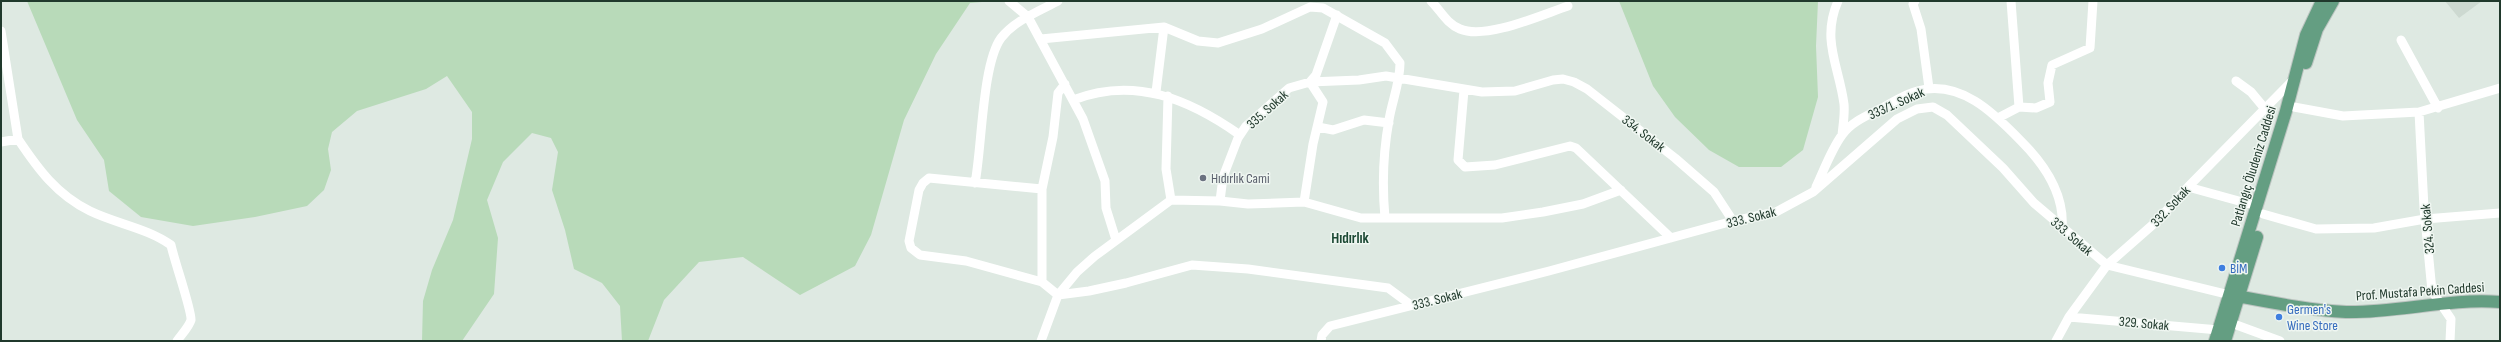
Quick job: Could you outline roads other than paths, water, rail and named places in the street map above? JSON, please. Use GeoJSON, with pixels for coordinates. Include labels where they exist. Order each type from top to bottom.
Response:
{"type":"FeatureCollection","features":[{"type":"Feature","properties":{"kind":"main road","name":"Patlangıç Öludeniz Caddesi"},"geometry":{"type":"LineString","coordinates":[[2225,341],[2231,323],[2235,296],[2260,210],[2306,34],[2322,1]]}},
{"type":"Feature","properties":{"kind":"main road","name":"Patlangıç Öludeniz Caddesi"},"geometry":{"type":"LineString","coordinates":[[2260,210],[2294,108],[2317,29],[2333,1]]}},
{"type":"Feature","properties":{"kind":"main road","name":"Patlangıç Öludeniz Caddesi"},"geometry":{"type":"LineString","coordinates":[[2217,335],[2235,296]]}},
{"type":"Feature","properties":{"kind":"main road","name":"Prof. Mustafa Pekin Caddesi"},"geometry":{"type":"LineString","coordinates":[[2235,296],[2283,305],[2346,312],[2400,309],[2440,302],[2500,302]]}},
{"type":"Feature","properties":{"kind":"street"},"geometry":{"type":"LineString","coordinates":[[1009,1],[1028,17],[1041,38],[1073,100],[1099,160],[1105,181],[1106,208],[1116,240]]}},
{"type":"Feature","properties":{"kind":"street"},"geometry":{"type":"LineString","coordinates":[[975,183],[984,109],[996,50],[1001,38],[1011,28],[1058,1]]}},
{"type":"Feature","properties":{"kind":"street"},"geometry":{"type":"LineString","coordinates":[[1431,1],[1447,21],[1460,29],[1472,32],[1492,30],[1568,6]]}},
{"type":"Feature","properties":{"kind":"street"},"geometry":{"type":"LineString","coordinates":[[1838,1],[1831,23],[1830,40],[1833,64],[1844,105],[1842,135]]}},
{"type":"Feature","properties":{"kind":"street"},"geometry":{"type":"LineString","coordinates":[[1915,1],[1914,4],[1921,29],[1928,88]]}},
{"type":"Feature","properties":{"kind":"street"},"geometry":{"type":"LineString","coordinates":[[2011,1],[2019,107]]}},
{"type":"Feature","properties":{"kind":"street"},"geometry":{"type":"LineString","coordinates":[[1998,118],[2019,107],[2036,108],[2050,102],[2048,83],[2052,65],[2090,48],[2093,1]]}},
{"type":"Feature","properties":{"kind":"street"},"geometry":{"type":"LineString","coordinates":[[1041,38],[1164,27],[1198,41],[1218,43],[1262,29],[1310,7],[1323,8],[1384,43],[1400,63],[1400,78],[1388,123],[1382,187],[1385,218]]}},
{"type":"Feature","properties":{"kind":"street"},"geometry":{"type":"LineString","coordinates":[[1304,202],[1313,144],[1323,102],[1310,82],[1316,75],[1336,15]]}},
{"type":"Feature","properties":{"kind":"street"},"geometry":{"type":"LineString","coordinates":[[1156,92],[1164,27]]}},
{"type":"Feature","properties":{"kind":"street"},"geometry":{"type":"LineString","coordinates":[[1,31],[18,139],[38,169],[61,194],[90,211],[156,235],[171,245],[191,321],[177,341]]}},
{"type":"Feature","properties":{"kind":"street"},"geometry":{"type":"LineString","coordinates":[[2401,40],[2438,108]]}},
{"type":"Feature","properties":{"kind":"street","name":"335. Sokak"},"geometry":{"type":"LineString","coordinates":[[1220,201],[1223,177],[1240,135],[1246,126],[1289,88],[1310,82],[1359,80],[1386,76],[1482,92],[1515,91],[1536,84]]}},
{"type":"Feature","properties":{"kind":"street","name":"334. Sokak"},"geometry":{"type":"LineString","coordinates":[[1536,84],[1563,79],[1587,88],[1675,158],[1714,192],[1733,221]]}},
{"type":"Feature","properties":{"kind":"street","name":"332. Sokak"},"geometry":{"type":"LineString","coordinates":[[2056,341],[2069,317],[2107,265],[2157,221],[2188,187],[2266,110],[2294,79]]}},
{"type":"Feature","properties":{"kind":"street"},"geometry":{"type":"LineString","coordinates":[[2236,81],[2251,92],[2266,110]]}},
{"type":"Feature","properties":{"kind":"street"},"geometry":{"type":"LineString","coordinates":[[1042,282],[1042,189],[1053,137],[1058,93],[1065,84]]}},
{"type":"Feature","properties":{"kind":"street","name":"333/1. Sokak"},"geometry":{"type":"LineString","coordinates":[[1813,192],[1842,135],[1859,119],[1902,97],[1928,88],[1950,90],[1967,96],[1998,118],[2037,157],[2056,191],[2063,213],[2062,229]]}},
{"type":"Feature","properties":{"kind":"street"},"geometry":{"type":"LineString","coordinates":[[2294,108],[2343,116],[2419,112],[2438,108],[2500,88]]}},
{"type":"Feature","properties":{"kind":"street"},"geometry":{"type":"LineString","coordinates":[[1073,100],[1090,93],[1111,90],[1156,92],[1168,96],[1225,125],[1240,135]]}},
{"type":"Feature","properties":{"kind":"street"},"geometry":{"type":"LineString","coordinates":[[1464,90],[1458,160],[1465,167],[1495,165],[1570,146],[1576,148],[1671,238]]}},
{"type":"Feature","properties":{"kind":"street"},"geometry":{"type":"LineString","coordinates":[[1168,96],[1166,169],[1171,200]]}},
{"type":"Feature","properties":{"kind":"street","name":"333. Sokak"},"geometry":{"type":"LineString","coordinates":[[1321,341],[1322,336],[1330,326],[1549,271],[1733,221],[1776,212],[1813,192],[1898,119],[1918,109],[1933,107],[1947,115],[2003,168],[2034,203],[2062,229],[2107,265]]}},
{"type":"Feature","properties":{"kind":"street","name":"324. Sokak"},"geometry":{"type":"LineString","coordinates":[[2419,112],[2425,219],[2432,291],[2451,319],[2450,341]]}},
{"type":"Feature","properties":{"kind":"street"},"geometry":{"type":"LineString","coordinates":[[1318,127],[1333,130],[1364,120],[1388,123]]}},
{"type":"Feature","properties":{"kind":"street"},"geometry":{"type":"LineString","coordinates":[[1,142],[18,139]]}},
{"type":"Feature","properties":{"kind":"street"},"geometry":{"type":"LineString","coordinates":[[1042,189],[929,178],[922,183],[909,241],[911,248],[920,255],[966,261],[1042,282],[1058,295],[1118,285],[1192,265],[1248,268],[1388,288],[1411,305]]}},
{"type":"Feature","properties":{"kind":"street"},"geometry":{"type":"LineString","coordinates":[[2188,187],[2316,229],[2374,228],[2425,219],[2500,213]]}},
{"type":"Feature","properties":{"kind":"street"},"geometry":{"type":"LineString","coordinates":[[1041,341],[1058,295],[1077,272],[1116,240],[1171,200],[1220,201],[1248,204],[1304,202],[1361,218],[1502,218],[1583,204],[1621,190]]}},
{"type":"Feature","properties":{"kind":"street","name":"Prof. Mustafa Pekin Caddesi"},"geometry":{"type":"LineString","coordinates":[[2107,265],[2235,296]]}},
{"type":"Feature","properties":{"kind":"street","name":"329. Sokak"},"geometry":{"type":"LineString","coordinates":[[2069,317],[2217,335]]}},
{"type":"Feature","properties":{"kind":"street"},"geometry":{"type":"LineString","coordinates":[[2231,323],[2280,341]]}},
{"type":"Feature","properties":{"kind":"place","name":"Hıdırlık Cami"},"geometry":{"type":"Point","coordinates":[1203,178]}},
{"type":"Feature","properties":{"kind":"place","name":"BİM"},"geometry":{"type":"Point","coordinates":[2222,268]}},
{"type":"Feature","properties":{"kind":"place","name":"Germen's Wine Store"},"geometry":{"type":"Point","coordinates":[2279,317]}},
{"type":"Feature","properties":{"kind":"district","name":"Hıdırlık"},"geometry":{"type":"Point","coordinates":[1350,238]}}]}
